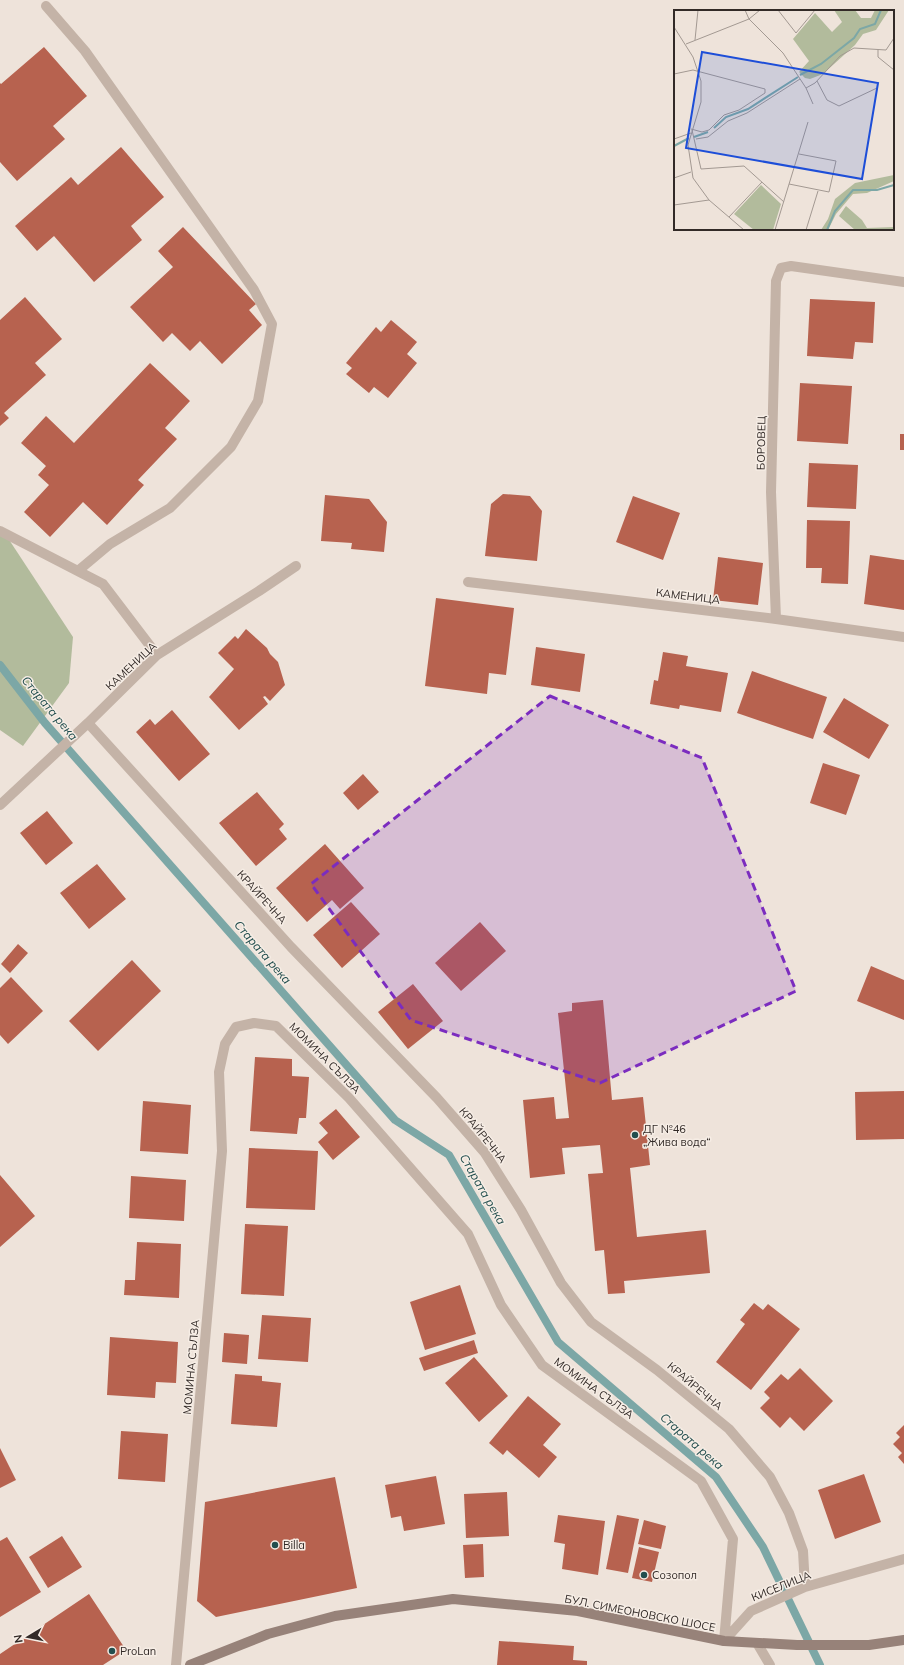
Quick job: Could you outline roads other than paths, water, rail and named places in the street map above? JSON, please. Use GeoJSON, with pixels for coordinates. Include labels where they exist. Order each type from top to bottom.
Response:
{"type":"FeatureCollection","features":[{"type":"Feature","properties":{"kind":"street"},"geometry":{"type":"LineString","coordinates":[[46,6],[85,51],[254,290],[272,324],[258,401],[232,447],[170,508],[110,544],[79,570]]}},
{"type":"Feature","properties":{"kind":"street","name":"БОРОВЕЦ"},"geometry":{"type":"LineString","coordinates":[[776,619],[771,492],[776,281],[781,268],[791,266],[904,282]]}},
{"type":"Feature","properties":{"kind":"street"},"geometry":{"type":"LineString","coordinates":[[0,531],[79,570],[103,584],[157,655]]}},
{"type":"Feature","properties":{"kind":"street","name":"КАМЕНИЦА"},"geometry":{"type":"LineString","coordinates":[[0,805],[88,723],[157,655],[296,566]]}},
{"type":"Feature","properties":{"kind":"street","name":"КАМЕНИЦА"},"geometry":{"type":"LineString","coordinates":[[468,582],[776,619],[904,637]]}},
{"type":"Feature","properties":{"kind":"street","name":"КРАЙРЕЧНА"},"geometry":{"type":"LineString","coordinates":[[88,723],[291,947],[437,1098],[485,1153],[521,1210],[561,1283],[591,1322],[657,1370],[729,1429],[770,1477],[789,1513],[803,1551],[805,1587]]}},
{"type":"Feature","properties":{"kind":"street","name":"МОМИНА СЪЛЗА"},"geometry":{"type":"LineString","coordinates":[[176,1665],[222,1151],[219,1072],[225,1044],[236,1027],[254,1023],[276,1026],[332,1081],[349,1098],[468,1234],[501,1305],[542,1365],[701,1481],[733,1539],[724,1641]]}},
{"type":"Feature","properties":{"kind":"street","name":"КИСЕЛИЦА"},"geometry":{"type":"LineString","coordinates":[[724,1641],[751,1611],[805,1587],[904,1559]]}},
{"type":"Feature","properties":{"kind":"street","name":"БУЛ. СИМЕОНОВСКО ШОСЕ"},"geometry":{"type":"LineString","coordinates":[[190,1665],[268,1634],[335,1616],[453,1599],[578,1611],[724,1641],[776,1644],[869,1645],[904,1640]]}},
{"type":"Feature","properties":{"kind":"street"},"geometry":{"type":"LineString","coordinates":[[757,1643],[770,1665]]}},
{"type":"Feature","properties":{"kind":"waterway","name":"Старата река"},"geometry":{"type":"LineString","coordinates":[[0,665],[45,723],[395,1120],[449,1155],[558,1342],[716,1477],[763,1547],[820,1665]]}},
{"type":"Feature","properties":{"kind":"place","name":"ДГ №46 „Жива вода“"},"geometry":{"type":"Point","coordinates":[635,1135]}},
{"type":"Feature","properties":{"kind":"place","name":"Billa"},"geometry":{"type":"Point","coordinates":[275,1545]}},
{"type":"Feature","properties":{"kind":"place","name":"Созопол"},"geometry":{"type":"Point","coordinates":[644,1575]}},
{"type":"Feature","properties":{"kind":"place","name":"ProLan"},"geometry":{"type":"Point","coordinates":[112,1651]}}]}
